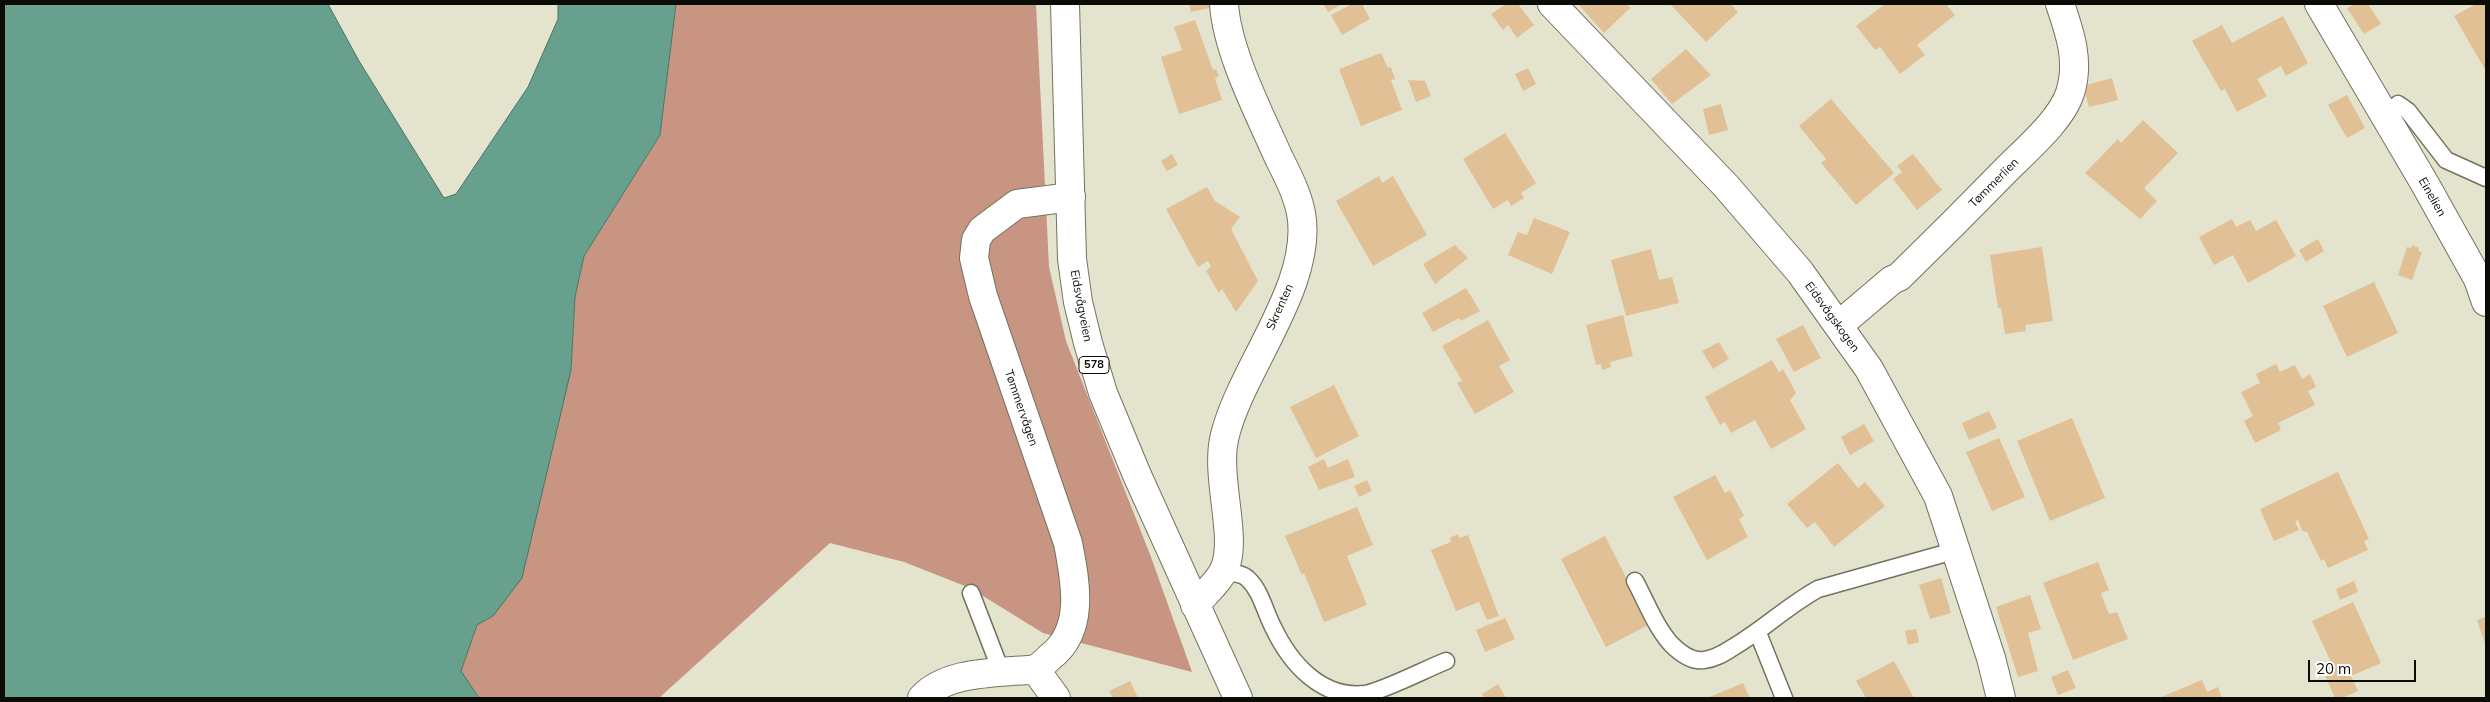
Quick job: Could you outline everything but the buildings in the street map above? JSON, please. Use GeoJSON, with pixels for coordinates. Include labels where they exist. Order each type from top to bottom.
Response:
{"type":"FeatureCollection","features":[{"type":"Feature","properties":{"kind":"street","name":"Eidsvågveien"},"geometry":{"type":"LineString","coordinates":[[1065,4],[1072,259],[1078,302],[1090,351],[1103,393],[1126,448],[1238,698]]}},
{"type":"Feature","properties":{"kind":"street","name":"Skrenten"},"geometry":{"type":"LineString","coordinates":[[1195,605],[1223,572],[1229,545],[1221,462],[1224,437],[1233,408],[1282,307],[1296,270],[1301,248],[1302,231],[1301,212],[1293,189],[1254,101],[1230,34],[1224,4]]}},
{"type":"Feature","properties":{"kind":"street","name":"Eidsvågskogen"},"geometry":{"type":"LineString","coordinates":[[1552,4],[1726,186],[1800,272],[1869,369],[1938,496],[1991,658],[2001,698]]}},
{"type":"Feature","properties":{"kind":"street","name":"Tømmerlien"},"geometry":{"type":"LineString","coordinates":[[1839,326],[1892,280],[1899,277],[1935,242],[2036,140],[2062,108],[2070,93],[2074,73],[2074,43],[2060,4]]}},
{"type":"Feature","properties":{"kind":"street","name":"Einelien"},"geometry":{"type":"LineString","coordinates":[[2319,4],[2484,288]]}},
{"type":"Feature","properties":{"kind":"street","name":"Tømmervågen"},"geometry":{"type":"LineString","coordinates":[[1036,669],[1058,652],[1067,639],[1074,617],[1076,585],[1068,543],[986,306],[974,258],[976,240],[982,230],[1017,204],[1071,197]]}},
{"type":"Feature","properties":{"kind":"street"},"geometry":{"type":"LineString","coordinates":[[922,698],[958,678],[1036,669],[1056,698]]}},
{"type":"Feature","properties":{"kind":"lane"},"geometry":{"type":"LineString","coordinates":[[2384,115],[2398,104],[2408,110],[2446,160],[2486,178]]}},
{"type":"Feature","properties":{"kind":"lane"},"geometry":{"type":"LineString","coordinates":[[1634,581],[1661,630],[1672,644],[1694,660],[1705,660],[1716,657],[1758,633],[1798,600],[1818,589],[1957,550]]}},
{"type":"Feature","properties":{"kind":"lane"},"geometry":{"type":"LineString","coordinates":[[1223,572],[1241,574],[1249,580],[1273,628],[1304,673],[1320,685],[1336,692],[1367,693],[1446,661]]}},
{"type":"Feature","properties":{"kind":"lane"},"geometry":{"type":"LineString","coordinates":[[971,593],[1001,672]]}},
{"type":"Feature","properties":{"kind":"lane"},"geometry":{"type":"LineString","coordinates":[[1758,633],[1784,698]]}},
{"type":"Feature","properties":{"kind":"shaded area"},"geometry":{"type":"Polygon","coordinates":[[[676,4],[1036,4],[1049,267],[1066,341],[1151,557],[1192,672],[1043,633],[970,588],[904,562],[830,543],[659,698],[479,698],[461,671],[477,625],[493,616],[571,370],[575,297],[584,256],[660,135],[676,4]]]}},
{"type":"Feature","properties":{"kind":"water"},"geometry":{"type":"Polygon","coordinates":[[[4,4],[328,4],[359,61],[444,198],[456,194],[528,87],[558,19],[558,4],[676,4],[660,135],[584,256],[575,297],[571,370],[522,578],[493,616],[477,625],[461,671],[479,698],[4,698],[4,4]]]}}]}
